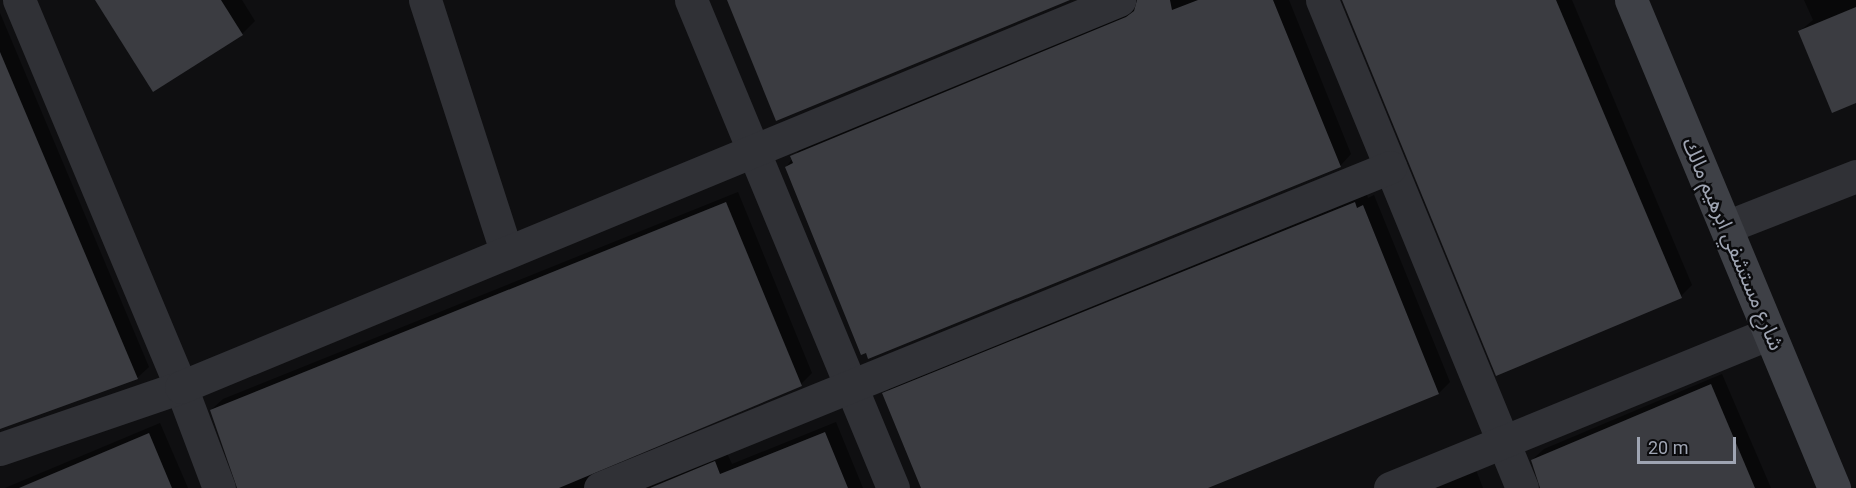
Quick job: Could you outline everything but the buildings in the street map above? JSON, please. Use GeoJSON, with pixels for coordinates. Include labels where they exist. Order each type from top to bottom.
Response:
{"type":"FeatureCollection","features":[{"type":"Feature","properties":{"kind":"street"},"geometry":{"type":"LineString","coordinates":[[19,0],[181,387],[219,488]]}},
{"type":"Feature","properties":{"kind":"street"},"geometry":{"type":"LineString","coordinates":[[425,0],[506,251]]}},
{"type":"Feature","properties":{"kind":"street"},"geometry":{"type":"LineString","coordinates":[[691,0],[893,488]]}},
{"type":"Feature","properties":{"kind":"street"},"geometry":{"type":"LineString","coordinates":[[0,449],[181,387],[752,148],[1119,0]]}},
{"type":"Feature","properties":{"kind":"street"},"geometry":{"type":"LineString","coordinates":[[1322,0],[1522,488]]}},
{"type":"Feature","properties":{"kind":"street","name":"شارع مستشفي ابرهيم مالك"},"geometry":{"type":"LineString","coordinates":[[1631,0],[1834,488]]}},
{"type":"Feature","properties":{"kind":"street"},"geometry":{"type":"LineString","coordinates":[[600,488],[1390,167]]}},
{"type":"Feature","properties":{"kind":"street"},"geometry":{"type":"LineString","coordinates":[[1726,227],[1856,176]]}},
{"type":"Feature","properties":{"kind":"street"},"geometry":{"type":"LineString","coordinates":[[1390,488],[1769,333]]}}]}
